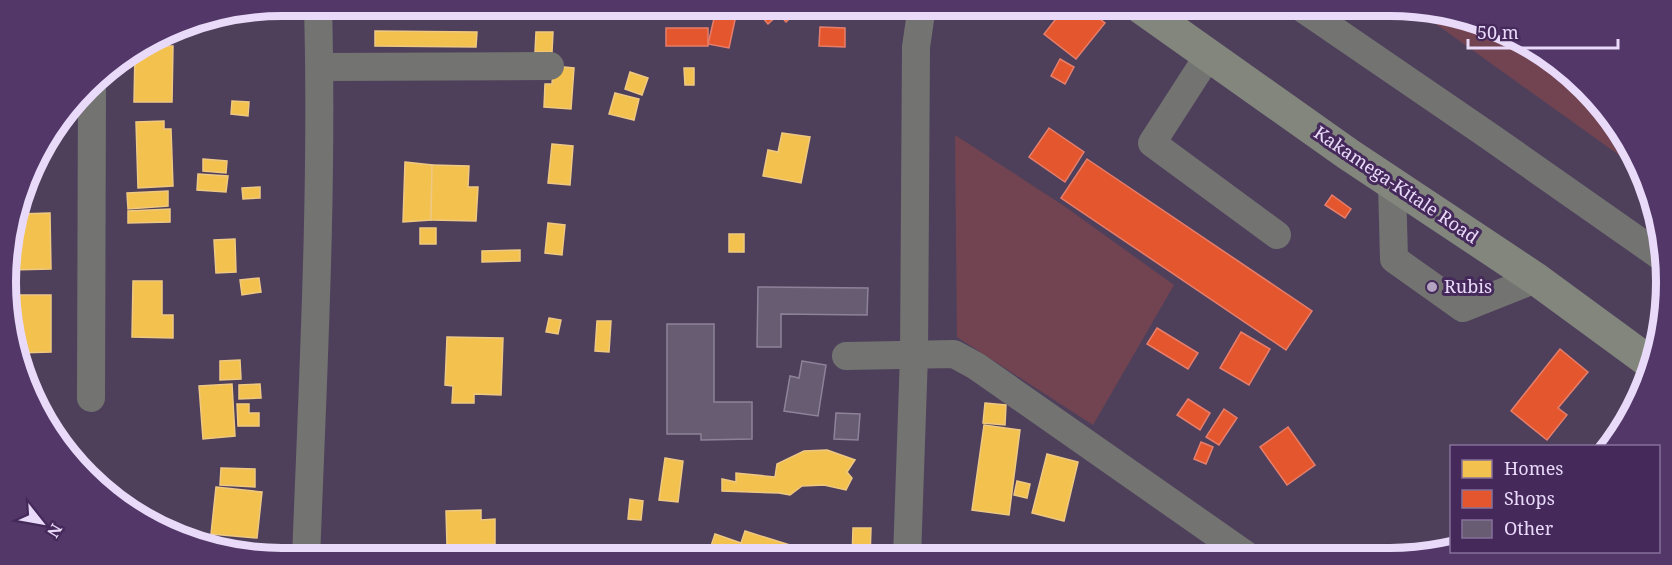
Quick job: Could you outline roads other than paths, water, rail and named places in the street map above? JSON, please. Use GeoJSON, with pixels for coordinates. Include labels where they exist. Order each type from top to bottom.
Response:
{"type":"FeatureCollection","features":[{"type":"Feature","properties":{"kind":"highway","name":"Kakamega-Kitale Road"},"geometry":{"type":"LineString","coordinates":[[1153,16],[1348,154],[1536,279],[1644,358]]}},
{"type":"Feature","properties":{"kind":"street"},"geometry":{"type":"LineString","coordinates":[[306,548],[317,269],[320,67],[318,16]]}},
{"type":"Feature","properties":{"kind":"street"},"geometry":{"type":"LineString","coordinates":[[907,548],[915,355],[916,46],[920,16]]}},
{"type":"Feature","properties":{"kind":"street"},"geometry":{"type":"LineString","coordinates":[[1313,16],[1653,251]]}},
{"type":"Feature","properties":{"kind":"street"},"geometry":{"type":"LineString","coordinates":[[1208,56],[1152,143],[1277,235]]}},
{"type":"Feature","properties":{"kind":"street"},"geometry":{"type":"LineString","coordinates":[[320,67],[550,66]]}},
{"type":"Feature","properties":{"kind":"street"},"geometry":{"type":"LineString","coordinates":[[91,398],[92,96]]}},
{"type":"Feature","properties":{"kind":"street"},"geometry":{"type":"LineString","coordinates":[[1392,183],[1394,259],[1463,308],[1536,279]]}},
{"type":"Feature","properties":{"kind":"street"},"geometry":{"type":"LineString","coordinates":[[846,356],[954,354],[976,366],[1236,548]]}},
{"type":"Feature","properties":{"kind":"place","name":"Rubis"},"geometry":{"type":"Point","coordinates":[1432,287]}}]}
